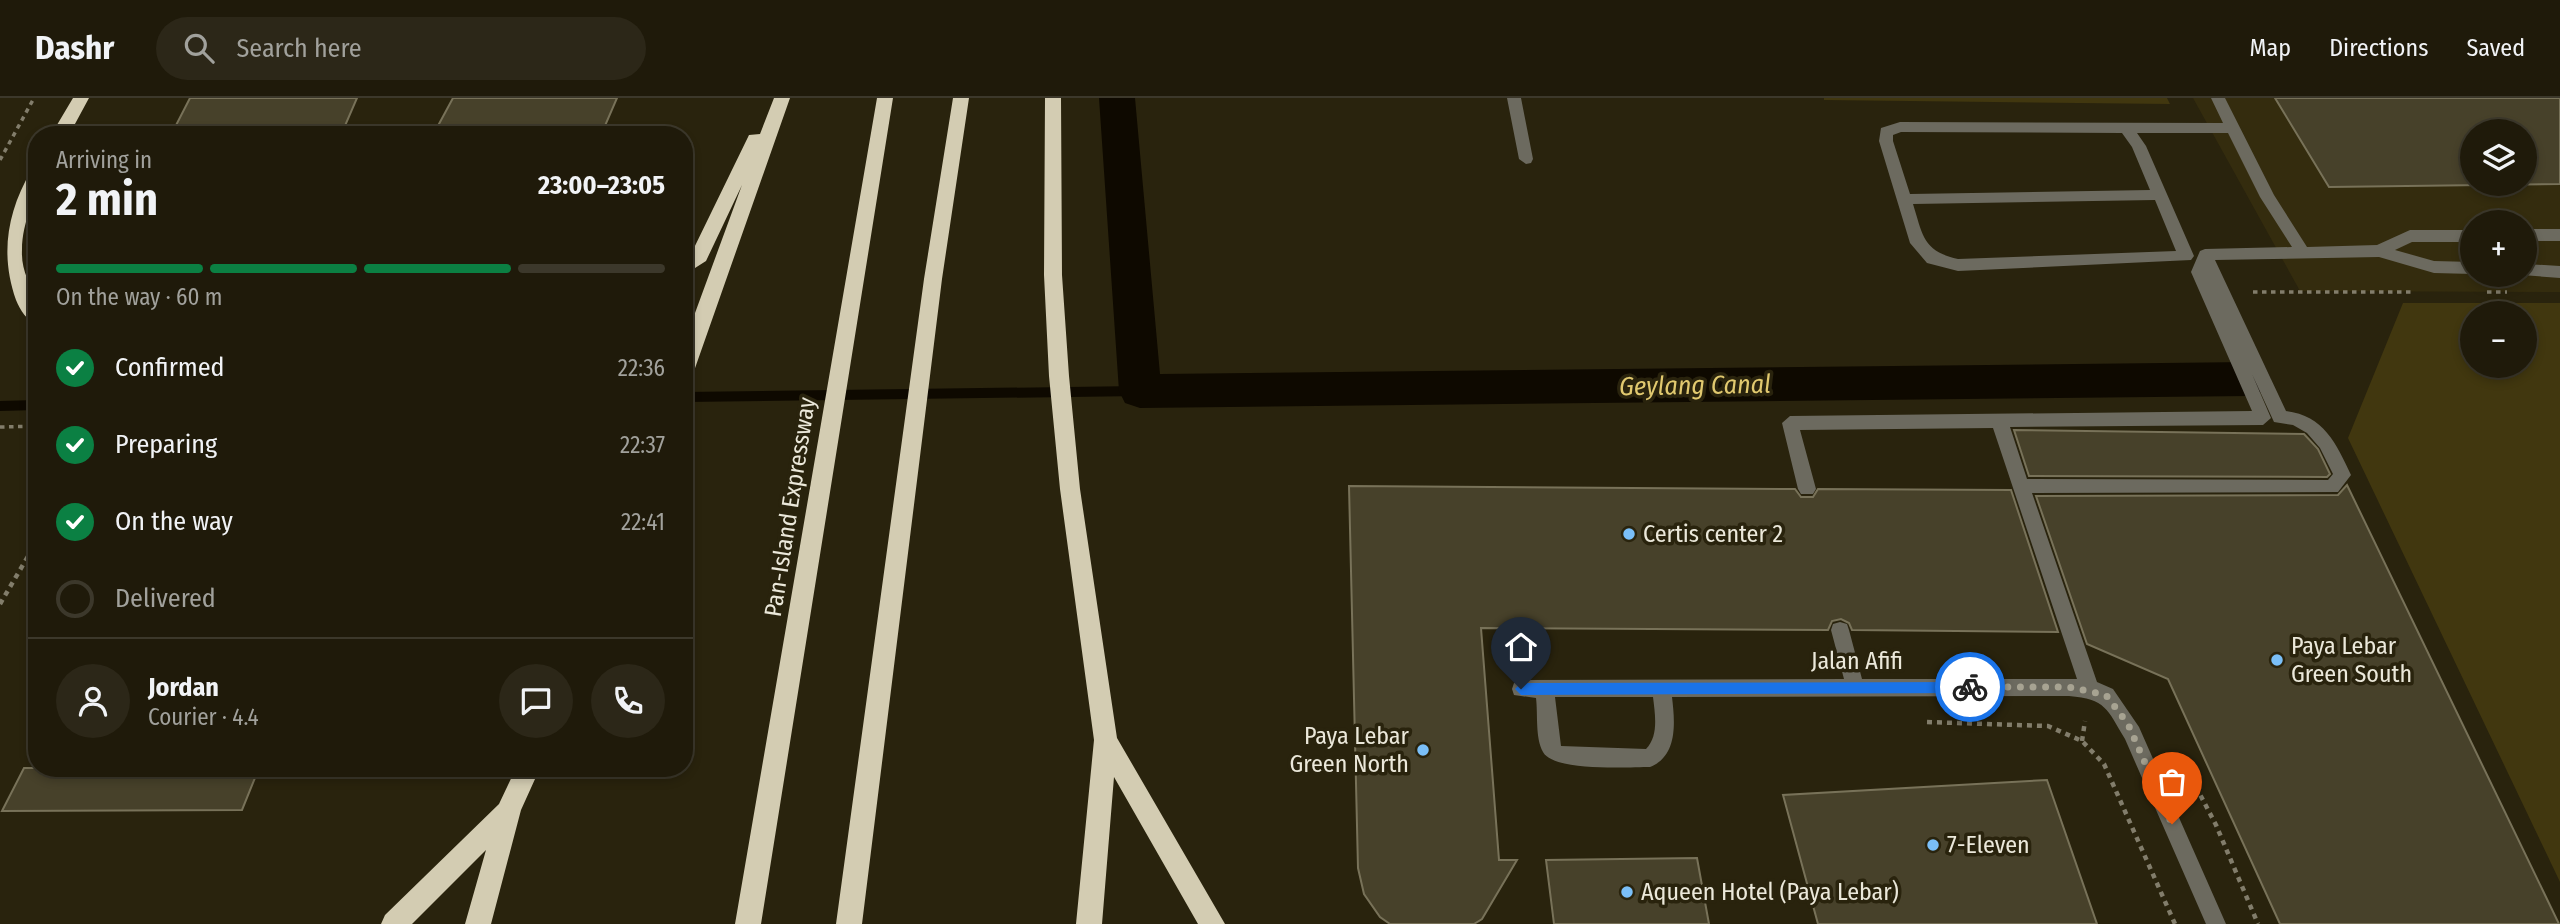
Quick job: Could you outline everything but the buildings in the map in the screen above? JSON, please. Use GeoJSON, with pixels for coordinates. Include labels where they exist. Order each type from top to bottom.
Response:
{"type":"FeatureCollection","features":[{"type":"Feature","properties":{"kind":"highway"},"geometry":{"type":"LineString","coordinates":[[65,126],[81,98]]}},
{"type":"Feature","properties":{"kind":"highway"},"geometry":{"type":"LineString","coordinates":[[693,261],[699,256],[774,98]]}},
{"type":"Feature","properties":{"kind":"highway"},"geometry":{"type":"LineString","coordinates":[[693,346],[782,98]]}},
{"type":"Feature","properties":{"kind":"highway","name":"Pan-Island Expressway"},"geometry":{"type":"LineString","coordinates":[[748,924],[886,98]]}},
{"type":"Feature","properties":{"kind":"highway"},"geometry":{"type":"LineString","coordinates":[[849,924],[933,279],[961,98]]}},
{"type":"Feature","properties":{"kind":"highway"},"geometry":{"type":"LineString","coordinates":[[1053,98],[1053,275],[1062,414],[1070,489],[1106,740],[1089,924]]}},
{"type":"Feature","properties":{"kind":"highway"},"geometry":{"type":"LineString","coordinates":[[28,190],[16,211],[4,265],[28,310]]}},
{"type":"Feature","properties":{"kind":"highway"},"geometry":{"type":"LineString","coordinates":[[1106,740],[1212,924]]}},
{"type":"Feature","properties":{"kind":"highway"},"geometry":{"type":"LineString","coordinates":[[478,924],[509,809],[524,777]]}},
{"type":"Feature","properties":{"kind":"highway"},"geometry":{"type":"LineString","coordinates":[[394,924],[509,809]]}},
{"type":"Feature","properties":{"kind":"lane"},"geometry":{"type":"LineString","coordinates":[[1514,98],[1526,159]]}},
{"type":"Feature","properties":{"kind":"lane"},"geometry":{"type":"LineString","coordinates":[[2217,98],[2267,197],[2302,251]]}},
{"type":"Feature","properties":{"kind":"lane"},"geometry":{"type":"LineString","coordinates":[[2127,129],[2139,146],[2186,256],[1958,265],[1932,259],[1918,243],[1886,141],[1886,132],[1900,127],[2233,128]]}},
{"type":"Feature","properties":{"kind":"lane"},"geometry":{"type":"LineString","coordinates":[[1902,199],[2158,195]]}},
{"type":"Feature","properties":{"kind":"lane"},"geometry":{"type":"LineString","coordinates":[[2537,235],[2560,235]]}},
{"type":"Feature","properties":{"kind":"lane"},"geometry":{"type":"LineString","coordinates":[[2379,251],[2410,236],[2460,236]]}},
{"type":"Feature","properties":{"kind":"lane"},"geometry":{"type":"LineString","coordinates":[[2205,255],[2379,251],[2434,267],[2460,268]]}},
{"type":"Feature","properties":{"kind":"lane"},"geometry":{"type":"LineString","coordinates":[[2205,255],[2272,417]]}},
{"type":"Feature","properties":{"kind":"lane"},"geometry":{"type":"LineString","coordinates":[[2205,255],[2199,272],[2272,417]]}},
{"type":"Feature","properties":{"kind":"lane"},"geometry":{"type":"LineString","coordinates":[[2537,271],[2560,272]]}},
{"type":"Feature","properties":{"kind":"lane"},"geometry":{"type":"LineString","coordinates":[[1807,489],[1790,423],[2299,418],[2323,434],[2342,475],[2332,487],[2021,486]]}},
{"type":"Feature","properties":{"kind":"lane"},"geometry":{"type":"LineString","coordinates":[[1999,421],[2090,690],[2106,695],[2128,724],[2216,924]]}},
{"type":"Feature","properties":{"kind":"lane"},"geometry":{"type":"LineString","coordinates":[[1840,630],[1855,687]]}},
{"type":"Feature","properties":{"kind":"lane","name":"Jalan Afifi"},"geometry":{"type":"LineString","coordinates":[[1521,689],[2069,687],[2090,690]]}},
{"type":"Feature","properties":{"kind":"lane"},"geometry":{"type":"LineString","coordinates":[[1545,690],[1550,746],[1554,752],[1564,756],[1650,758],[1659,752],[1664,739],[1662,689]]}},
{"type":"Feature","properties":{"kind":"path"},"geometry":{"type":"LineString","coordinates":[[0,160],[34,98]]}},
{"type":"Feature","properties":{"kind":"path"},"geometry":{"type":"LineString","coordinates":[[2222,293],[2425,292]]}},
{"type":"Feature","properties":{"kind":"path"},"geometry":{"type":"LineString","coordinates":[[2479,292],[2519,293]]}},
{"type":"Feature","properties":{"kind":"path"},"geometry":{"type":"LineString","coordinates":[[0,427],[28,426]]}},
{"type":"Feature","properties":{"kind":"path"},"geometry":{"type":"LineString","coordinates":[[0,604],[28,556]]}},
{"type":"Feature","properties":{"kind":"path"},"geometry":{"type":"LineString","coordinates":[[1924,722],[2048,726],[2082,741],[2104,764],[2175,924]]}},
{"type":"Feature","properties":{"kind":"shaded area"},"geometry":{"type":"Polygon","coordinates":[[[2167,98],[2170,104],[1824,100],[2167,98]]]}},
{"type":"Feature","properties":{"kind":"shaded area"},"geometry":{"type":"Polygon","coordinates":[[[2193,98],[2560,98],[2560,292],[2300,291],[2193,98]]]}},
{"type":"Feature","properties":{"kind":"shaded area"},"geometry":{"type":"Polygon","coordinates":[[[2403,303],[2460,303],[2460,378],[2537,378],[2537,303],[2560,303],[2560,882],[2348,438],[2403,303]]]}},
{"type":"Feature","properties":{"kind":"waterway","name":"Geylang Canal"},"geometry":{"type":"LineString","coordinates":[[1117,98],[1140,391],[2250,379]]}},
{"type":"Feature","properties":{"kind":"waterway"},"geometry":{"type":"LineString","coordinates":[[693,397],[1140,391]]}},
{"type":"Feature","properties":{"kind":"waterway"},"geometry":{"type":"LineString","coordinates":[[0,406],[28,405]]}},
{"type":"Feature","properties":{"kind":"way so far"},"geometry":{"type":"LineString","coordinates":[[1970,687],[2069,687],[2106,695],[2128,724],[2172,824]]}},
{"type":"Feature","properties":{"kind":"place","name":"Certis center 2"},"geometry":{"type":"Point","coordinates":[1629,534]}},
{"type":"Feature","properties":{"kind":"place","name":"Paya Lebar Green South"},"geometry":{"type":"Point","coordinates":[2277,660]}},
{"type":"Feature","properties":{"kind":"place","name":"Paya Lebar Green North"},"geometry":{"type":"Point","coordinates":[1423,750]}},
{"type":"Feature","properties":{"kind":"place","name":"7-Eleven"},"geometry":{"type":"Point","coordinates":[1933,845]}},
{"type":"Feature","properties":{"kind":"place","name":"Aqueen Hotel (Paya Lebar)"},"geometry":{"type":"Point","coordinates":[1627,892]}},
{"type":"Feature","properties":{"kind":"route"},"geometry":{"type":"LineString","coordinates":[[1521,689],[1970,687]]}}]}
